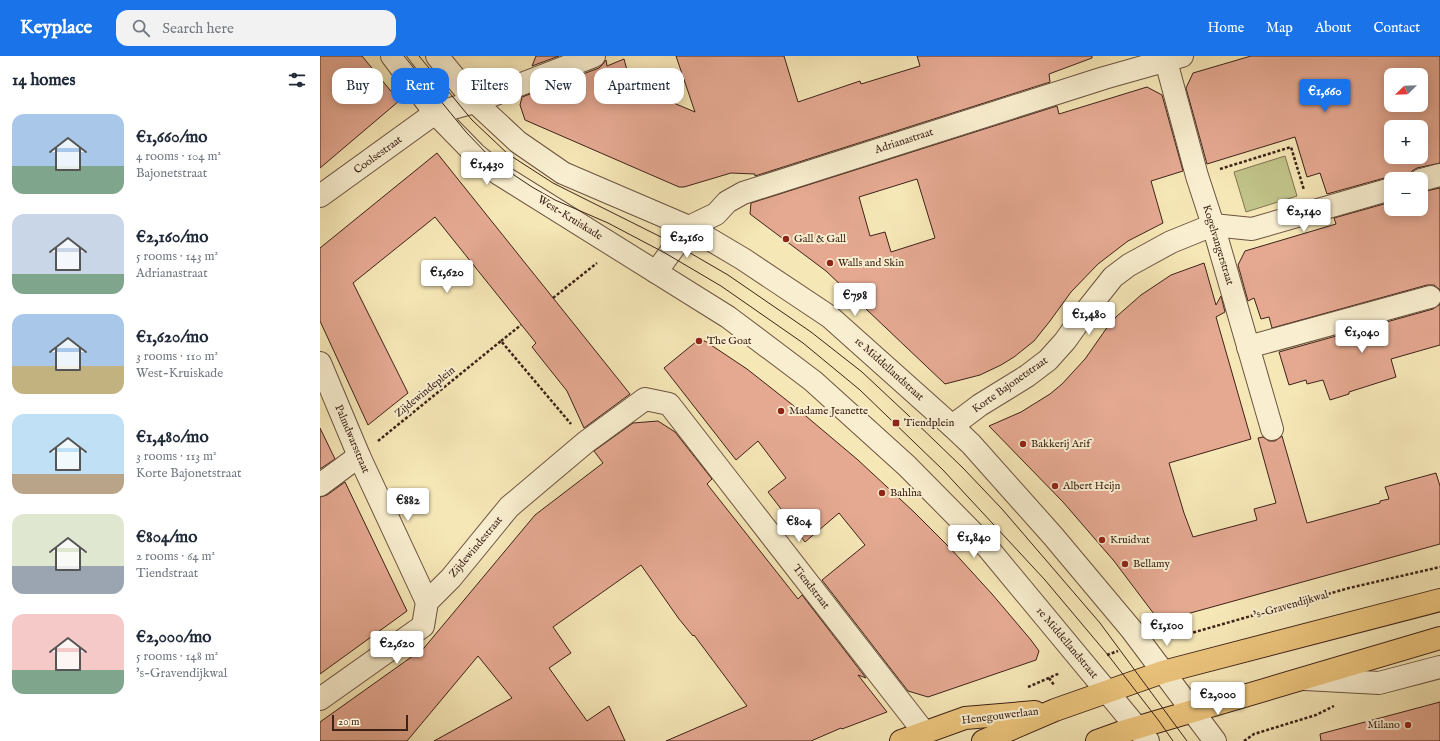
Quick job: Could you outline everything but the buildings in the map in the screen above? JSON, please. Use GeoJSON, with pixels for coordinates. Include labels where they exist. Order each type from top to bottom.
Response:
{"type":"FeatureCollection","features":[{"type":"Feature","properties":{"kind":"main road"},"geometry":{"type":"LineString","coordinates":[[1163,672],[1440,600]]}},
{"type":"Feature","properties":{"kind":"main road"},"geometry":{"type":"LineString","coordinates":[[1097,741],[1142,734],[1193,711],[1440,638]]}},
{"type":"Feature","properties":{"kind":"main road","name":"Henegouwerlaan"},"geometry":{"type":"LineString","coordinates":[[983,741],[1055,710],[1163,672]]}},
{"type":"Feature","properties":{"kind":"main road","name":"Henegouwerlaan"},"geometry":{"type":"LineString","coordinates":[[901,741],[966,718],[1055,710]]}},
{"type":"Feature","properties":{"kind":"street","name":"West-Kruiskade"},"geometry":{"type":"LineString","coordinates":[[392,56],[435,113],[475,154],[499,174],[625,253]]}},
{"type":"Feature","properties":{"kind":"street"},"geometry":{"type":"LineString","coordinates":[[437,56],[457,80]]}},
{"type":"Feature","properties":{"kind":"street"},"geometry":{"type":"LineString","coordinates":[[522,84],[594,56]]}},
{"type":"Feature","properties":{"kind":"street","name":"Kogelvangerstraat"},"geometry":{"type":"LineString","coordinates":[[1174,58],[1197,176],[1213,225],[1272,429]]}},
{"type":"Feature","properties":{"kind":"street","name":"Adrianastraat"},"geometry":{"type":"LineString","coordinates":[[656,272],[689,227],[716,214],[726,202],[742,192],[1174,58]]}},
{"type":"Feature","properties":{"kind":"street"},"geometry":{"type":"LineString","coordinates":[[435,113],[468,104]]}},
{"type":"Feature","properties":{"kind":"street","name":"1e Middellandstraat"},"geometry":{"type":"LineString","coordinates":[[477,104],[518,142],[563,173],[689,227],[743,259],[830,317],[971,444],[1053,536],[1142,643],[1215,741]]}},
{"type":"Feature","properties":{"kind":"street","name":"Coolsestraat"},"geometry":{"type":"LineString","coordinates":[[320,196],[435,113]]}},
{"type":"Feature","properties":{"kind":"street"},"geometry":{"type":"LineString","coordinates":[[1428,178],[1440,175]]}},
{"type":"Feature","properties":{"kind":"street"},"geometry":{"type":"LineString","coordinates":[[1213,225],[1252,229],[1384,191]]}},
{"type":"Feature","properties":{"kind":"street","name":"Korte Bajonetstraat"},"geometry":{"type":"LineString","coordinates":[[952,426],[980,405],[1026,376],[1048,360],[1065,341],[1113,277],[1130,265],[1170,242],[1213,225]]}},
{"type":"Feature","properties":{"kind":"street","name":"1e Middellandstraat"},"geometry":{"type":"LineString","coordinates":[[625,253],[728,318],[813,381],[906,466],[988,548],[1142,734]]}},
{"type":"Feature","properties":{"kind":"street"},"geometry":{"type":"LineString","coordinates":[[1248,347],[1430,297]]}},
{"type":"Feature","properties":{"kind":"street","name":"Palmdwarsstraat"},"geometry":{"type":"LineString","coordinates":[[320,363],[359,456],[427,602]]}},
{"type":"Feature","properties":{"kind":"street","name":"Zijdewindestraat"},"geometry":{"type":"LineString","coordinates":[[427,602],[451,578],[509,507],[586,442],[645,399]]}},
{"type":"Feature","properties":{"kind":"street","name":"Tiendstraat"},"geometry":{"type":"LineString","coordinates":[[645,399],[669,404],[924,732]]}},
{"type":"Feature","properties":{"kind":"street"},"geometry":{"type":"LineString","coordinates":[[320,485],[359,456]]}},
{"type":"Feature","properties":{"kind":"street"},"geometry":{"type":"LineString","coordinates":[[320,699],[423,626],[427,602]]}},
{"type":"Feature","properties":{"kind":"street"},"geometry":{"type":"LineString","coordinates":[[1300,679],[1380,683],[1440,667]]}},
{"type":"Feature","properties":{"kind":"path"},"geometry":{"type":"LineString","coordinates":[[1197,176],[1291,147],[1311,213]]}},
{"type":"Feature","properties":{"kind":"path"},"geometry":{"type":"LineString","coordinates":[[553,298],[625,253]]}},
{"type":"Feature","properties":{"kind":"path","name":"Zijdewindeplein"},"geometry":{"type":"LineString","coordinates":[[359,456],[521,325]]}},
{"type":"Feature","properties":{"kind":"path"},"geometry":{"type":"LineString","coordinates":[[501,341],[586,442]]}},
{"type":"Feature","properties":{"kind":"path","name":"'s-Gravendijkwal"},"geometry":{"type":"LineString","coordinates":[[1142,643],[1184,636],[1350,588],[1440,567]]}},
{"type":"Feature","properties":{"kind":"path"},"geometry":{"type":"LineString","coordinates":[[1244,741],[1254,734],[1316,715],[1337,704]]}},
{"type":"Feature","properties":{"kind":"green space"},"geometry":{"type":"Polygon","coordinates":[[[1285,156],[1297,196],[1246,212],[1234,172],[1285,156]]]}},
{"type":"Feature","properties":{"kind":"tram line"},"geometry":{"type":"LineString","coordinates":[[404,56],[466,132],[490,157],[511,173],[555,200],[608,223],[665,253],[721,286],[803,343],[860,390],[943,470],[1045,580],[1108,655],[1173,741]]}},
{"type":"Feature","properties":{"kind":"tram line"},"geometry":{"type":"LineString","coordinates":[[419,56],[472,120],[508,154],[553,183],[673,243],[728,275],[811,332],[862,372],[963,468],[1002,509],[1100,623],[1187,741]]}},
{"type":"Feature","properties":{"kind":"place","name":"Gall & Gall"},"geometry":{"type":"Point","coordinates":[786,239]}},
{"type":"Feature","properties":{"kind":"place","name":"Walls and Skin"},"geometry":{"type":"Point","coordinates":[830,263]}},
{"type":"Feature","properties":{"kind":"place","name":"The Goat"},"geometry":{"type":"Point","coordinates":[699,341]}},
{"type":"Feature","properties":{"kind":"place","name":"Madame Jeanette"},"geometry":{"type":"Point","coordinates":[781,411]}},
{"type":"Feature","properties":{"kind":"place","name":"Tiendplein"},"geometry":{"type":"Point","coordinates":[896,423]}},
{"type":"Feature","properties":{"kind":"place","name":"Bakkerij Arif"},"geometry":{"type":"Point","coordinates":[1023,444]}},
{"type":"Feature","properties":{"kind":"place","name":"Albert Heijn"},"geometry":{"type":"Point","coordinates":[1055,486]}},
{"type":"Feature","properties":{"kind":"place","name":"Bahlna"},"geometry":{"type":"Point","coordinates":[882,493]}},
{"type":"Feature","properties":{"kind":"place","name":"Kruidvat"},"geometry":{"type":"Point","coordinates":[1102,540]}},
{"type":"Feature","properties":{"kind":"place","name":"Bellamy"},"geometry":{"type":"Point","coordinates":[1125,564]}},
{"type":"Feature","properties":{"kind":"place","name":"Milano"},"geometry":{"type":"Point","coordinates":[1408,725]}}]}
